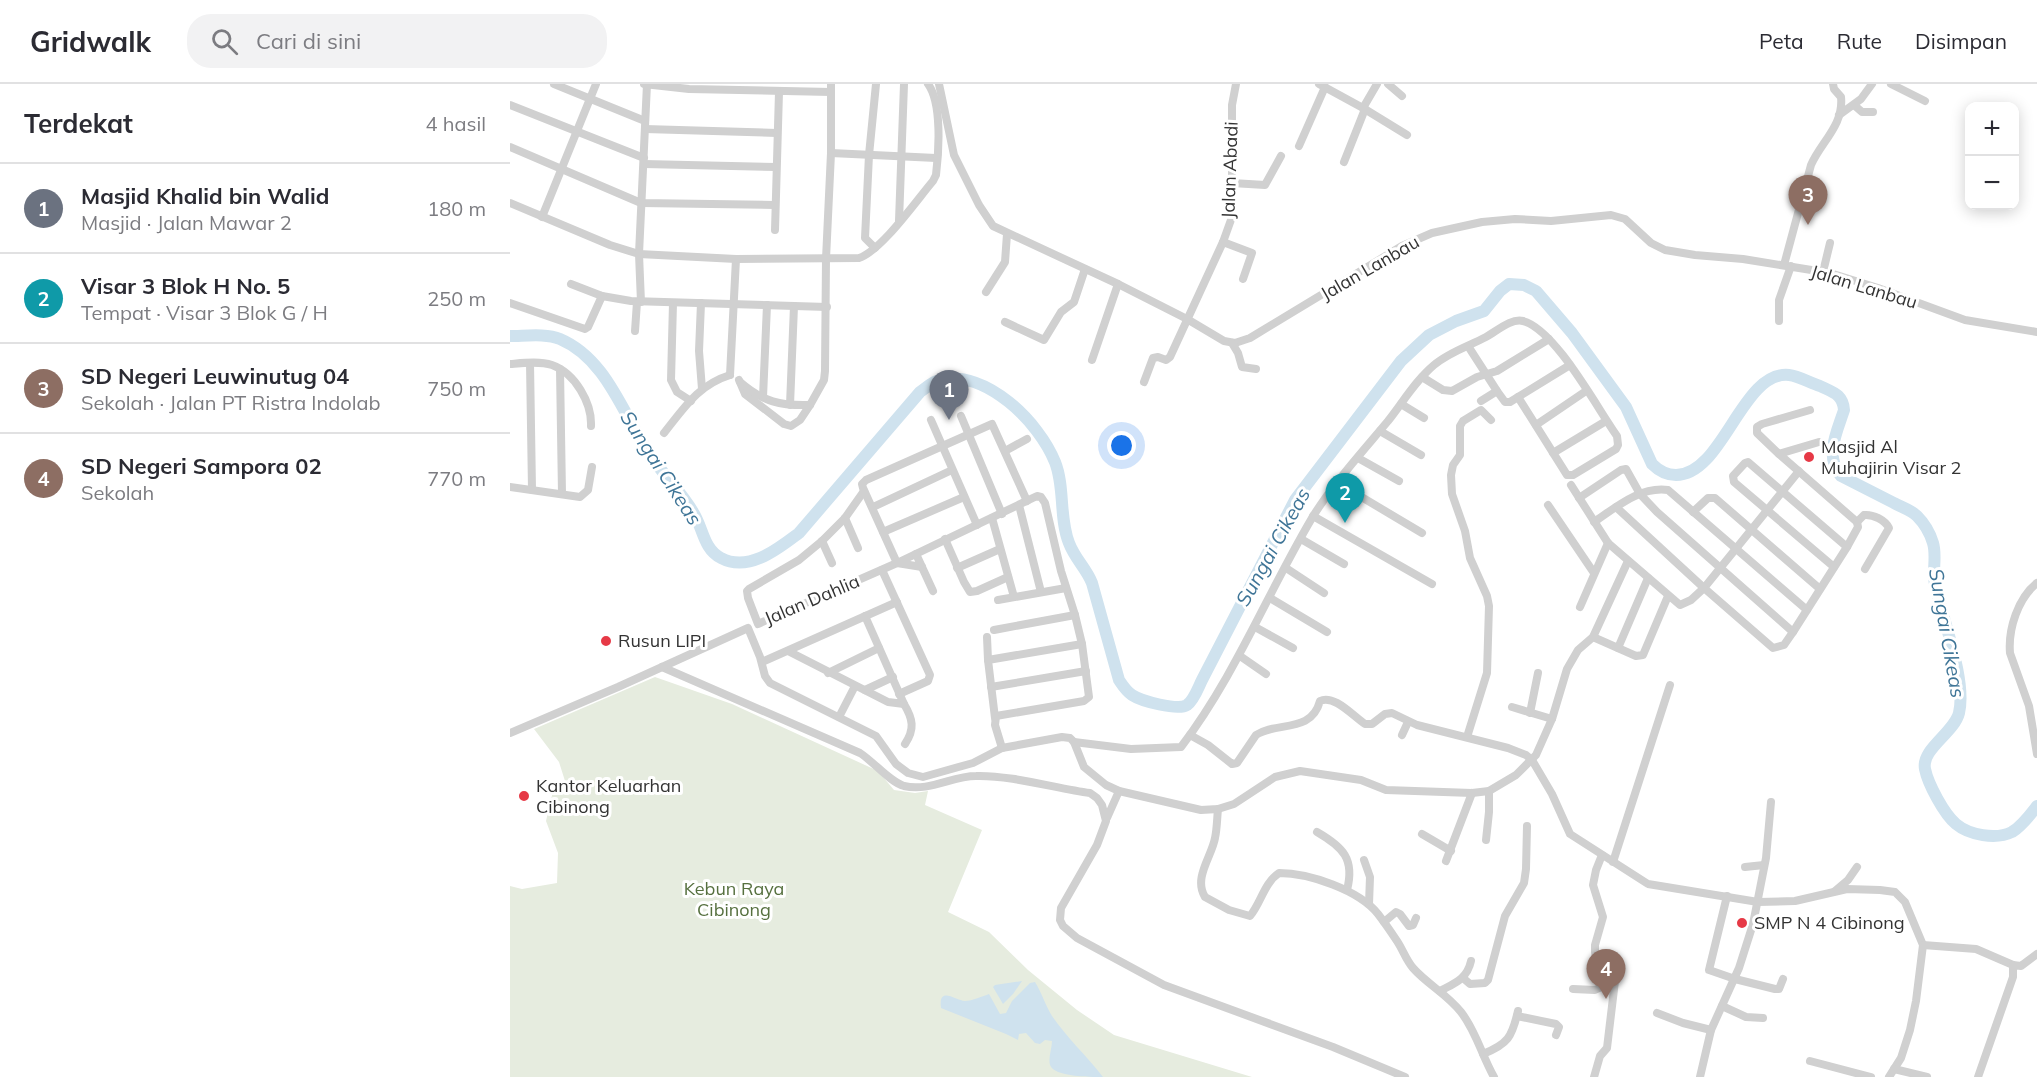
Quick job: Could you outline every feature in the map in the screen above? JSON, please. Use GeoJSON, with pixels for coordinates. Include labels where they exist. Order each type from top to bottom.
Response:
{"type":"FeatureCollection","features":[{"type":"Feature","properties":{"kind":"street"},"geometry":{"type":"LineString","coordinates":[[554,84],[645,125],[777,133]]}},
{"type":"Feature","properties":{"kind":"street"},"geometry":{"type":"LineString","coordinates":[[542,217],[597,84]]}},
{"type":"Feature","properties":{"kind":"street"},"geometry":{"type":"LineString","coordinates":[[635,331],[639,302],[646,84],[779,92],[831,88],[824,380],[800,420],[791,426],[745,394],[739,380]]}},
{"type":"Feature","properties":{"kind":"street"},"geometry":{"type":"LineString","coordinates":[[875,248],[866,238],[869,154],[876,84]]}},
{"type":"Feature","properties":{"kind":"street"},"geometry":{"type":"LineString","coordinates":[[899,221],[904,84]]}},
{"type":"Feature","properties":{"kind":"street"},"geometry":{"type":"LineString","coordinates":[[510,203],[610,245],[639,254],[736,259],[859,258],[875,248],[936,175],[937,109],[934,93],[928,84]]}},
{"type":"Feature","properties":{"kind":"street"},"geometry":{"type":"LineString","coordinates":[[939,84],[954,155],[984,215],[993,226],[1118,284],[1187,319],[1218,338],[1232,343],[1238,353],[1240,365],[1256,369]]}},
{"type":"Feature","properties":{"kind":"street","name":"Jalan Abadi"},"geometry":{"type":"LineString","coordinates":[[1144,382],[1155,357],[1166,360],[1170,357],[1223,242],[1232,217],[1232,105],[1236,84]]}},
{"type":"Feature","properties":{"kind":"street"},"geometry":{"type":"LineString","coordinates":[[1344,162],[1364,108],[1377,84]]}},
{"type":"Feature","properties":{"kind":"street"},"geometry":{"type":"LineString","coordinates":[[1388,84],[1402,96]]}},
{"type":"Feature","properties":{"kind":"street"},"geometry":{"type":"LineString","coordinates":[[1779,321],[1779,300],[1811,165],[1831,136],[1839,115],[1841,97],[1833,84]]}},
{"type":"Feature","properties":{"kind":"street"},"geometry":{"type":"LineString","coordinates":[[1839,115],[1854,105],[1872,84]]}},
{"type":"Feature","properties":{"kind":"street"},"geometry":{"type":"LineString","coordinates":[[1891,84],[1925,100]]}},
{"type":"Feature","properties":{"kind":"street"},"geometry":{"type":"LineString","coordinates":[[1299,146],[1321,85],[1407,135]]}},
{"type":"Feature","properties":{"kind":"street"},"geometry":{"type":"LineString","coordinates":[[775,230],[779,92]]}},
{"type":"Feature","properties":{"kind":"street"},"geometry":{"type":"LineString","coordinates":[[510,105],[577,131],[644,161],[776,168]]}},
{"type":"Feature","properties":{"kind":"street"},"geometry":{"type":"LineString","coordinates":[[1854,105],[1862,112],[1873,112]]}},
{"type":"Feature","properties":{"kind":"street"},"geometry":{"type":"LineString","coordinates":[[510,147],[641,203],[774,205]]}},
{"type":"Feature","properties":{"kind":"street"},"geometry":{"type":"LineString","coordinates":[[831,153],[936,158]]}},
{"type":"Feature","properties":{"kind":"street"},"geometry":{"type":"LineString","coordinates":[[1232,183],[1265,185],[1281,156]]}},
{"type":"Feature","properties":{"kind":"street","name":"Jalan Lanbau"},"geometry":{"type":"LineString","coordinates":[[1232,343],[1239,343],[1250,338],[1402,246],[1444,229],[1515,219],[1551,221],[1618,216],[1631,223],[1651,243],[1665,250],[1743,259],[1823,272],[1878,288],[1965,320],[2037,332]]}},
{"type":"Feature","properties":{"kind":"street"},"geometry":{"type":"LineString","coordinates":[[986,292],[1005,262],[1007,234]]}},
{"type":"Feature","properties":{"kind":"street"},"geometry":{"type":"LineString","coordinates":[[1223,242],[1251,253],[1243,279]]}},
{"type":"Feature","properties":{"kind":"street"},"geometry":{"type":"LineString","coordinates":[[1823,272],[1830,243]]}},
{"type":"Feature","properties":{"kind":"street"},"geometry":{"type":"LineString","coordinates":[[730,375],[736,259]]}},
{"type":"Feature","properties":{"kind":"street"},"geometry":{"type":"LineString","coordinates":[[1005,322],[1044,340],[1061,312],[1074,302],[1085,269]]}},
{"type":"Feature","properties":{"kind":"street"},"geometry":{"type":"LineString","coordinates":[[571,284],[602,296],[639,302],[827,307]]}},
{"type":"Feature","properties":{"kind":"street"},"geometry":{"type":"LineString","coordinates":[[1092,360],[1118,284]]}},
{"type":"Feature","properties":{"kind":"street"},"geometry":{"type":"LineString","coordinates":[[510,303],[585,329],[602,296]]}},
{"type":"Feature","properties":{"kind":"street"},"geometry":{"type":"LineString","coordinates":[[673,303],[671,380],[677,392],[691,401]]}},
{"type":"Feature","properties":{"kind":"street"},"geometry":{"type":"LineString","coordinates":[[701,303],[699,351],[702,388]]}},
{"type":"Feature","properties":{"kind":"street"},"geometry":{"type":"LineString","coordinates":[[763,397],[767,305]]}},
{"type":"Feature","properties":{"kind":"street"},"geometry":{"type":"LineString","coordinates":[[790,405],[795,306]]}},
{"type":"Feature","properties":{"kind":"street"},"geometry":{"type":"LineString","coordinates":[[1074,742],[1131,749],[1181,747],[1206,714],[1240,656],[1313,516],[1422,377],[1445,357],[1512,322],[1519,320],[1531,324],[1550,339],[1570,364],[1617,436],[1616,449],[1573,475],[1567,475],[1518,397]]}},
{"type":"Feature","properties":{"kind":"street"},"geometry":{"type":"LineString","coordinates":[[1422,377],[1443,390],[1452,391],[1477,377],[1497,371],[1550,339]]}},
{"type":"Feature","properties":{"kind":"street"},"geometry":{"type":"LineString","coordinates":[[1468,346],[1505,402],[1510,402],[1570,364]]}},
{"type":"Feature","properties":{"kind":"street"},"geometry":{"type":"LineString","coordinates":[[530,363],[532,490]]}},
{"type":"Feature","properties":{"kind":"street"},"geometry":{"type":"LineString","coordinates":[[510,364],[546,363],[560,369],[579,388],[588,402],[591,426]]}},
{"type":"Feature","properties":{"kind":"street"},"geometry":{"type":"LineString","coordinates":[[560,369],[562,494]]}},
{"type":"Feature","properties":{"kind":"street"},"geometry":{"type":"LineString","coordinates":[[730,375],[778,404],[810,405]]}},
{"type":"Feature","properties":{"kind":"street"},"geometry":{"type":"LineString","coordinates":[[664,433],[702,388],[730,375]]}},
{"type":"Feature","properties":{"kind":"street"},"geometry":{"type":"LineString","coordinates":[[1481,401],[1497,391]]}},
{"type":"Feature","properties":{"kind":"street"},"geometry":{"type":"LineString","coordinates":[[1536,425],[1586,391]]}},
{"type":"Feature","properties":{"kind":"street"},"geometry":{"type":"LineString","coordinates":[[1401,404],[1424,418]]}},
{"type":"Feature","properties":{"kind":"street"},"geometry":{"type":"LineString","coordinates":[[1467,737],[1487,673],[1489,606],[1487,596],[1470,558],[1465,531],[1453,500],[1451,475],[1453,465],[1460,455],[1460,426],[1463,421],[1482,410],[1491,420]]}},
{"type":"Feature","properties":{"kind":"street"},"geometry":{"type":"LineString","coordinates":[[1810,410],[1773,420],[1758,427],[1759,436],[1857,522]]}},
{"type":"Feature","properties":{"kind":"street"},"geometry":{"type":"LineString","coordinates":[[961,416],[1002,514]]}},
{"type":"Feature","properties":{"kind":"street"},"geometry":{"type":"LineString","coordinates":[[931,420],[977,525]]}},
{"type":"Feature","properties":{"kind":"street"},"geometry":{"type":"LineString","coordinates":[[1553,453],[1606,421]]}},
{"type":"Feature","properties":{"kind":"street"},"geometry":{"type":"LineString","coordinates":[[942,445],[992,424],[1005,451],[1023,503],[1041,592]]}},
{"type":"Feature","properties":{"kind":"street"},"geometry":{"type":"LineString","coordinates":[[1380,431],[1421,455]]}},
{"type":"Feature","properties":{"kind":"street"},"geometry":{"type":"LineString","coordinates":[[1005,451],[1027,439]]}},
{"type":"Feature","properties":{"kind":"street"},"geometry":{"type":"LineString","coordinates":[[1779,454],[1819,442]]}},
{"type":"Feature","properties":{"kind":"street","name":"Jalan Dahlia"},"geometry":{"type":"LineString","coordinates":[[942,445],[866,480],[862,484],[864,491],[845,518],[822,541],[799,560],[749,589],[748,598],[758,624],[882,570],[1037,496],[1044,500],[1054,548],[1066,588]]}},
{"type":"Feature","properties":{"kind":"street"},"geometry":{"type":"LineString","coordinates":[[1358,458],[1399,481]]}},
{"type":"Feature","properties":{"kind":"street"},"geometry":{"type":"LineString","coordinates":[[1834,567],[1733,480],[1733,476],[1745,463],[1750,463],[1848,547]]}},
{"type":"Feature","properties":{"kind":"street"},"geometry":{"type":"LineString","coordinates":[[510,487],[583,496],[588,490],[592,467]]}},
{"type":"Feature","properties":{"kind":"street"},"geometry":{"type":"LineString","coordinates":[[1579,498],[1624,469],[1640,494],[1793,632]]}},
{"type":"Feature","properties":{"kind":"street"},"geometry":{"type":"LineString","coordinates":[[873,507],[952,470]]}},
{"type":"Feature","properties":{"kind":"street"},"geometry":{"type":"LineString","coordinates":[[1571,485],[1608,543],[1677,604],[1684,605],[1704,588],[1799,471]]}},
{"type":"Feature","properties":{"kind":"street"},"geometry":{"type":"LineString","coordinates":[[1338,483],[1422,533]]}},
{"type":"Feature","properties":{"kind":"street"},"geometry":{"type":"LineString","coordinates":[[1594,522],[1640,494],[1668,490],[1807,610]]}},
{"type":"Feature","properties":{"kind":"street"},"geometry":{"type":"LineString","coordinates":[[864,491],[897,563],[922,567]]}},
{"type":"Feature","properties":{"kind":"street"},"geometry":{"type":"LineString","coordinates":[[883,532],[964,497]]}},
{"type":"Feature","properties":{"kind":"street"},"geometry":{"type":"LineString","coordinates":[[1693,512],[1708,498],[1713,497],[1820,589]]}},
{"type":"Feature","properties":{"kind":"street"},"geometry":{"type":"LineString","coordinates":[[1548,505],[1594,573]]}},
{"type":"Feature","properties":{"kind":"street"},"geometry":{"type":"LineString","coordinates":[[1616,507],[1773,648],[1781,647],[1793,632],[1848,547],[1861,516],[1871,515],[1886,523],[1889,528],[1864,569]]}},
{"type":"Feature","properties":{"kind":"street"},"geometry":{"type":"LineString","coordinates":[[1313,516],[1432,584]]}},
{"type":"Feature","properties":{"kind":"street"},"geometry":{"type":"LineString","coordinates":[[845,518],[858,548]]}},
{"type":"Feature","properties":{"kind":"street"},"geometry":{"type":"LineString","coordinates":[[992,518],[1014,597]]}},
{"type":"Feature","properties":{"kind":"street"},"geometry":{"type":"LineString","coordinates":[[945,539],[970,592],[1008,577]]}},
{"type":"Feature","properties":{"kind":"street"},"geometry":{"type":"LineString","coordinates":[[1301,539],[1344,564]]}},
{"type":"Feature","properties":{"kind":"street"},"geometry":{"type":"LineString","coordinates":[[822,541],[832,563]]}},
{"type":"Feature","properties":{"kind":"street"},"geometry":{"type":"LineString","coordinates":[[1580,607],[1608,543]]}},
{"type":"Feature","properties":{"kind":"street"},"geometry":{"type":"LineString","coordinates":[[957,568],[1000,549]]}},
{"type":"Feature","properties":{"kind":"street"},"geometry":{"type":"LineString","coordinates":[[916,554],[933,591]]}},
{"type":"Feature","properties":{"kind":"street"},"geometry":{"type":"LineString","coordinates":[[1097,798],[1118,794],[1160,800],[1201,810],[1218,809],[1234,804],[1275,777],[1300,771],[1360,780],[1386,790],[1472,793],[1489,791],[1516,775],[1532,760],[1540,748],[1552,719],[1567,669],[1578,650],[1593,637],[1628,561]]}},
{"type":"Feature","properties":{"kind":"street"},"geometry":{"type":"LineString","coordinates":[[1286,568],[1324,593]]}},
{"type":"Feature","properties":{"kind":"street"},"geometry":{"type":"LineString","coordinates":[[882,570],[931,677],[928,681],[899,694]]}},
{"type":"Feature","properties":{"kind":"street"},"geometry":{"type":"LineString","coordinates":[[1618,648],[1648,578]]}},
{"type":"Feature","properties":{"kind":"street"},"geometry":{"type":"LineString","coordinates":[[2037,583],[2019,605],[2009,646],[2012,660],[2033,705],[2037,754]]}},
{"type":"Feature","properties":{"kind":"street"},"geometry":{"type":"LineString","coordinates":[[998,600],[1066,588],[1082,644],[1089,697],[1080,701],[999,716]]}},
{"type":"Feature","properties":{"kind":"street"},"geometry":{"type":"LineString","coordinates":[[1593,637],[1636,656],[1643,655],[1668,596]]}},
{"type":"Feature","properties":{"kind":"street"},"geometry":{"type":"LineString","coordinates":[[1270,598],[1327,632]]}},
{"type":"Feature","properties":{"kind":"street"},"geometry":{"type":"LineString","coordinates":[[762,662],[897,602]]}},
{"type":"Feature","properties":{"kind":"street"},"geometry":{"type":"LineString","coordinates":[[994,630],[1075,615]]}},
{"type":"Feature","properties":{"kind":"street"},"geometry":{"type":"LineString","coordinates":[[865,616],[911,718],[912,730],[905,744]]}},
{"type":"Feature","properties":{"kind":"street"},"geometry":{"type":"LineString","coordinates":[[510,733],[758,624]]}},
{"type":"Feature","properties":{"kind":"street"},"geometry":{"type":"LineString","coordinates":[[1255,627],[1293,648]]}},
{"type":"Feature","properties":{"kind":"street"},"geometry":{"type":"LineString","coordinates":[[748,628],[762,662],[765,676],[770,683],[876,736],[896,764],[908,773],[920,777],[973,763],[1002,748],[1062,737],[1070,738],[1074,742],[1088,772],[1118,794]]}},
{"type":"Feature","properties":{"kind":"street"},"geometry":{"type":"LineString","coordinates":[[987,638],[990,687],[999,716],[1002,748]]}},
{"type":"Feature","properties":{"kind":"street"},"geometry":{"type":"LineString","coordinates":[[988,660],[1082,644]]}},
{"type":"Feature","properties":{"kind":"street"},"geometry":{"type":"LineString","coordinates":[[828,673],[879,648]]}},
{"type":"Feature","properties":{"kind":"street"},"geometry":{"type":"LineString","coordinates":[[788,651],[891,703],[904,704]]}},
{"type":"Feature","properties":{"kind":"street"},"geometry":{"type":"LineString","coordinates":[[1240,656],[1266,674]]}},
{"type":"Feature","properties":{"kind":"street"},"geometry":{"type":"LineString","coordinates":[[662,667],[860,753],[878,765],[895,782],[902,785],[929,786],[963,776],[986,776],[1090,794],[1097,798],[1105,812],[1106,820]]}},
{"type":"Feature","properties":{"kind":"street"},"geometry":{"type":"LineString","coordinates":[[990,687],[1086,671]]}},
{"type":"Feature","properties":{"kind":"street"},"geometry":{"type":"LineString","coordinates":[[1530,713],[1538,673]]}},
{"type":"Feature","properties":{"kind":"street"},"geometry":{"type":"LineString","coordinates":[[865,690],[893,677]]}},
{"type":"Feature","properties":{"kind":"street"},"geometry":{"type":"LineString","coordinates":[[1613,862],[1670,685]]}},
{"type":"Feature","properties":{"kind":"street"},"geometry":{"type":"LineString","coordinates":[[839,717],[855,686]]}},
{"type":"Feature","properties":{"kind":"street"},"geometry":{"type":"LineString","coordinates":[[1190,735],[1208,745],[1232,764],[1237,763],[1256,735],[1306,720],[1315,714],[1320,701],[1332,700],[1365,724],[1372,724],[1389,713],[1408,722],[1518,751],[1532,760],[1552,794],[1570,834],[1648,884],[1758,902],[1795,901],[1835,891],[1863,889],[1895,892],[1905,902],[1923,945],[1910,1030],[1904,1052],[1892,1073],[1927,1077]]}},
{"type":"Feature","properties":{"kind":"street"},"geometry":{"type":"LineString","coordinates":[[1512,707],[1552,719]]}},
{"type":"Feature","properties":{"kind":"street"},"geometry":{"type":"LineString","coordinates":[[1402,735],[1408,722]]}},
{"type":"Feature","properties":{"kind":"street"},"geometry":{"type":"LineString","coordinates":[[1486,840],[1489,791]]}},
{"type":"Feature","properties":{"kind":"street"},"geometry":{"type":"LineString","coordinates":[[1446,861],[1472,793]]}},
{"type":"Feature","properties":{"kind":"street"},"geometry":{"type":"LineString","coordinates":[[1118,794],[1097,845],[1061,908],[1060,920],[1071,933],[1164,985],[1323,1043],[1405,1077]]}},
{"type":"Feature","properties":{"kind":"street"},"geometry":{"type":"LineString","coordinates":[[1700,1077],[1711,1030],[1735,979],[1748,942],[1764,866],[1771,802]]}},
{"type":"Feature","properties":{"kind":"street"},"geometry":{"type":"LineString","coordinates":[[1218,809],[1215,841],[1204,869],[1202,892],[1205,897],[1248,917],[1252,914],[1270,880],[1278,873],[1320,881],[1347,890],[1369,904],[1384,922],[1411,966],[1440,991],[1465,1018],[1494,1077]]}},
{"type":"Feature","properties":{"kind":"street"},"geometry":{"type":"LineString","coordinates":[[1463,978],[1472,984],[1488,980],[1505,916],[1524,883],[1527,826]]}},
{"type":"Feature","properties":{"kind":"street"},"geometry":{"type":"LineString","coordinates":[[1317,832],[1337,845],[1348,860],[1350,871],[1347,890]]}},
{"type":"Feature","properties":{"kind":"street"},"geometry":{"type":"LineString","coordinates":[[1422,834],[1451,851]]}},
{"type":"Feature","properties":{"kind":"street"},"geometry":{"type":"LineString","coordinates":[[1602,855],[1593,885],[1602,917],[1595,952],[1597,965],[1605,985]]}},
{"type":"Feature","properties":{"kind":"street"},"geometry":{"type":"LineString","coordinates":[[1364,860],[1370,877],[1369,904]]}},
{"type":"Feature","properties":{"kind":"street"},"geometry":{"type":"LineString","coordinates":[[1745,867],[1764,866]]}},
{"type":"Feature","properties":{"kind":"street"},"geometry":{"type":"LineString","coordinates":[[1835,891],[1848,880],[1857,867]]}},
{"type":"Feature","properties":{"kind":"street"},"geometry":{"type":"LineString","coordinates":[[1727,896],[1708,967],[1710,971],[1777,989],[1783,979]]}},
{"type":"Feature","properties":{"kind":"street"},"geometry":{"type":"LineString","coordinates":[[1384,922],[1396,912],[1409,926],[1416,918]]}},
{"type":"Feature","properties":{"kind":"street"},"geometry":{"type":"LineString","coordinates":[[1923,945],[1976,949],[2020,966],[2037,954]]}},
{"type":"Feature","properties":{"kind":"street"},"geometry":{"type":"LineString","coordinates":[[1440,991],[1463,978],[1468,972],[1471,961]]}},
{"type":"Feature","properties":{"kind":"street"},"geometry":{"type":"LineString","coordinates":[[1978,1077],[2013,977],[2013,965]]}},
{"type":"Feature","properties":{"kind":"street"},"geometry":{"type":"LineString","coordinates":[[1573,989],[1591,990],[1617,980],[1607,1048],[1600,1056],[1594,1077]]}},
{"type":"Feature","properties":{"kind":"street"},"geometry":{"type":"LineString","coordinates":[[1722,1006],[1746,1017],[1763,1018]]}},
{"type":"Feature","properties":{"kind":"street"},"geometry":{"type":"LineString","coordinates":[[1483,1054],[1502,1046],[1507,1041],[1511,1036],[1518,1013],[1556,1023],[1559,1027],[1556,1035]]}},
{"type":"Feature","properties":{"kind":"street"},"geometry":{"type":"LineString","coordinates":[[1657,1013],[1670,1019],[1711,1030]]}},
{"type":"Feature","properties":{"kind":"street"},"geometry":{"type":"LineString","coordinates":[[1810,1061],[1870,1077]]}},
{"type":"Feature","properties":{"kind":"green space","name":"Kebun Raya Cibinong"},"geometry":{"type":"Polygon","coordinates":[[[655,677],[732,704],[878,771],[894,790],[915,793],[928,791],[925,805],[982,830],[948,912],[989,932],[1028,970],[1077,1010],[1114,1035],[1252,1077],[510,1077],[510,886],[522,889],[557,883],[558,853],[546,821],[554,787],[565,781],[559,762],[534,729],[655,677]]]}},
{"type":"Feature","properties":{"kind":"water"},"geometry":{"type":"Polygon","coordinates":[[[1022,981],[1013,994],[1003,1004],[993,987],[1022,981]]]}},
{"type":"Feature","properties":{"kind":"water"},"geometry":{"type":"Polygon","coordinates":[[[1035,982],[1052,1016],[1103,1077],[1073,1076],[1053,1069],[1050,1065],[1052,1041],[1045,1040],[1040,1044],[1035,1043],[1026,1033],[1019,1034],[1018,1040],[941,1008],[942,997],[945,996],[965,1001],[989,994],[1000,1014],[1006,1013],[1012,1001],[1030,983],[1035,982]]]}},
{"type":"Feature","properties":{"kind":"waterway","name":"Sungai Cikeas"},"geometry":{"type":"LineString","coordinates":[[510,336],[554,337],[576,348],[590,360],[612,389],[654,461],[688,504],[710,549],[721,558],[732,562],[742,563],[763,557],[799,533],[920,392],[932,383],[957,379],[975,383],[992,391],[1024,416],[1037,431],[1055,462],[1060,482],[1066,533],[1071,549],[1092,583],[1119,680],[1132,695],[1151,702],[1182,707],[1187,705],[1196,694],[1295,500],[1401,361],[1429,335],[1456,321],[1484,311],[1500,291],[1509,284],[1524,285],[1536,291],[1572,333],[1626,407],[1652,464],[1660,471],[1676,475],[1692,470],[1707,459],[1745,404],[1758,389],[1773,378],[1789,375],[1797,377],[1829,390],[1842,400],[1844,410],[1835,435],[1833,452],[1833,460],[1841,476],[1915,514],[1925,525],[1933,543],[1935,584],[1953,649],[1961,699],[1956,720],[1933,748],[1925,762],[1925,769],[1933,790],[1956,824],[1968,831],[1983,835],[1998,836],[2012,832],[2037,806]]}},
{"type":"Feature","properties":{"kind":"place","name":"SD Negeri Leuwinutug 04"},"geometry":{"type":"Point","coordinates":[1808,225]}},
{"type":"Feature","properties":{"kind":"place","name":"Masjid Khalid bin Walid"},"geometry":{"type":"Point","coordinates":[949,420]}},
{"type":"Feature","properties":{"kind":"place","name":"Masjid Al Muhajirin Visar 2"},"geometry":{"type":"Point","coordinates":[1809,457]}},
{"type":"Feature","properties":{"kind":"place","name":"Visar 3 Blok H No. 5"},"geometry":{"type":"Point","coordinates":[1345,523]}},
{"type":"Feature","properties":{"kind":"place","name":"Rusun LIPI"},"geometry":{"type":"Point","coordinates":[606,641]}},
{"type":"Feature","properties":{"kind":"place","name":"Kantor Keluarhan Cibinong"},"geometry":{"type":"Point","coordinates":[524,796]}},
{"type":"Feature","properties":{"kind":"place","name":"SMP N 4 Cibinong"},"geometry":{"type":"Point","coordinates":[1742,923]}},
{"type":"Feature","properties":{"kind":"place","name":"SD Negeri Sampora 02"},"geometry":{"type":"Point","coordinates":[1606,999]}}]}
